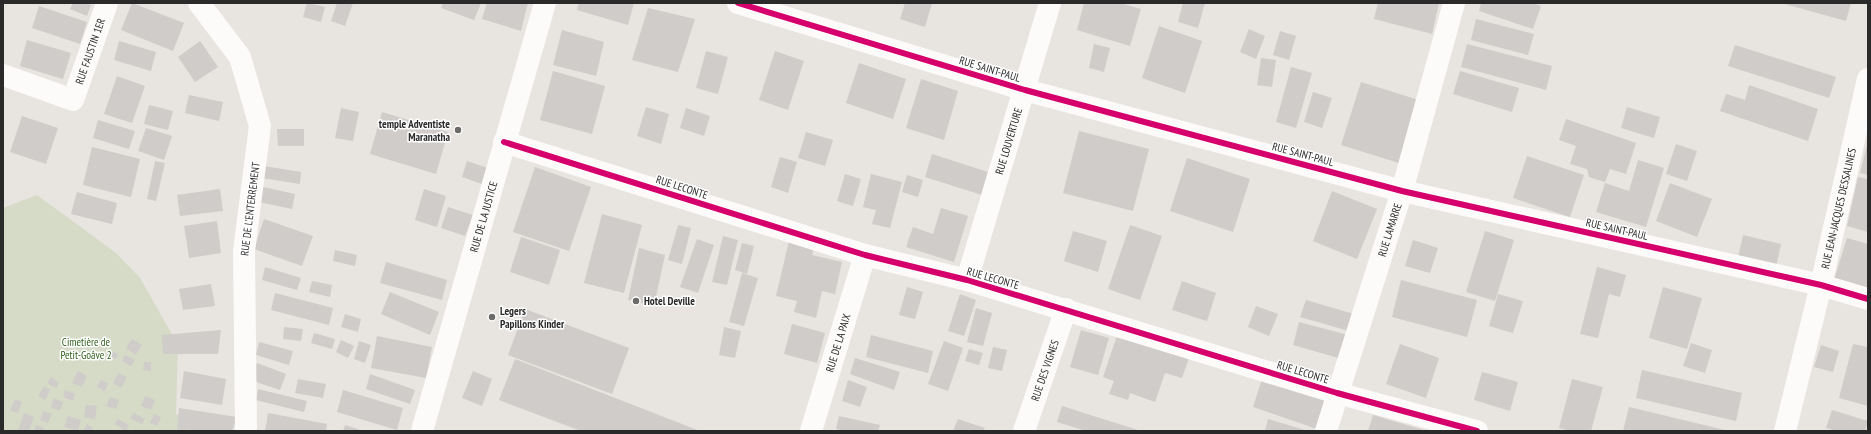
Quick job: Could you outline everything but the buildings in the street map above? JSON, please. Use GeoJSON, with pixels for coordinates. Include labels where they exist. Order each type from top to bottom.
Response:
{"type":"FeatureCollection","features":[{"type":"Feature","properties":{"kind":"street","name":"RUE FAUSTIN 1ER"},"geometry":{"type":"LineString","coordinates":[[3,76],[73,100],[107,3]]}},
{"type":"Feature","properties":{"kind":"street","name":"RUE DE L'ENTERREMENT"},"geometry":{"type":"LineString","coordinates":[[199,3],[240,57],[260,126],[244,251],[246,431]]}},
{"type":"Feature","properties":{"kind":"street","name":"RUE DE LA JUSTICE"},"geometry":{"type":"LineString","coordinates":[[422,431],[545,3]]}},
{"type":"Feature","properties":{"kind":"street","name":"RUE SAINT-PAUL"},"geometry":{"type":"LineString","coordinates":[[738,3],[1025,90],[1402,191],[1821,285],[1868,299]]}},
{"type":"Feature","properties":{"kind":"street","name":"RUE LOUVERTURE"},"geometry":{"type":"LineString","coordinates":[[967,280],[1050,3]]}},
{"type":"Feature","properties":{"kind":"street","name":"RUE LAMARRE"},"geometry":{"type":"LineString","coordinates":[[1326,431],[1402,191],[1454,3]]}},
{"type":"Feature","properties":{"kind":"street","name":"RUE JEAN-JACQUES DESSALINES"},"geometry":{"type":"LineString","coordinates":[[1785,431],[1821,285],[1868,79]]}},
{"type":"Feature","properties":{"kind":"street","name":"RUE LECONTE"},"geometry":{"type":"LineString","coordinates":[[504,142],[865,255],[967,280],[1337,393],[1477,431]]}},
{"type":"Feature","properties":{"kind":"street","name":"RUE DE LA PAIX"},"geometry":{"type":"LineString","coordinates":[[811,431],[865,255]]}},
{"type":"Feature","properties":{"kind":"street","name":"RUE DES VIGNES"},"geometry":{"type":"LineString","coordinates":[[1024,431],[1066,309]]}},
{"type":"Feature","properties":{"kind":"green space","name":"Cimetière de Petit-Goâve 2"},"geometry":{"type":"Polygon","coordinates":[[[37,195],[116,253],[140,278],[178,345],[176,414],[219,425],[218,431],[3,431],[3,208],[37,195]]]}},
{"type":"Feature","properties":{"kind":"cycle path"},"geometry":{"type":"LineString","coordinates":[[738,3],[1025,90],[1402,191],[1821,285],[1868,299]]}},
{"type":"Feature","properties":{"kind":"cycle path"},"geometry":{"type":"LineString","coordinates":[[504,142],[865,255],[967,280],[1337,393],[1477,431]]}},
{"type":"Feature","properties":{"kind":"place","name":"temple Adventiste Maranatha"},"geometry":{"type":"Point","coordinates":[458,130]}},
{"type":"Feature","properties":{"kind":"place","name":"Hotel Deville"},"geometry":{"type":"Point","coordinates":[636,301]}},
{"type":"Feature","properties":{"kind":"place","name":"Legers Papillons Kinder"},"geometry":{"type":"Point","coordinates":[492,317]}}]}
